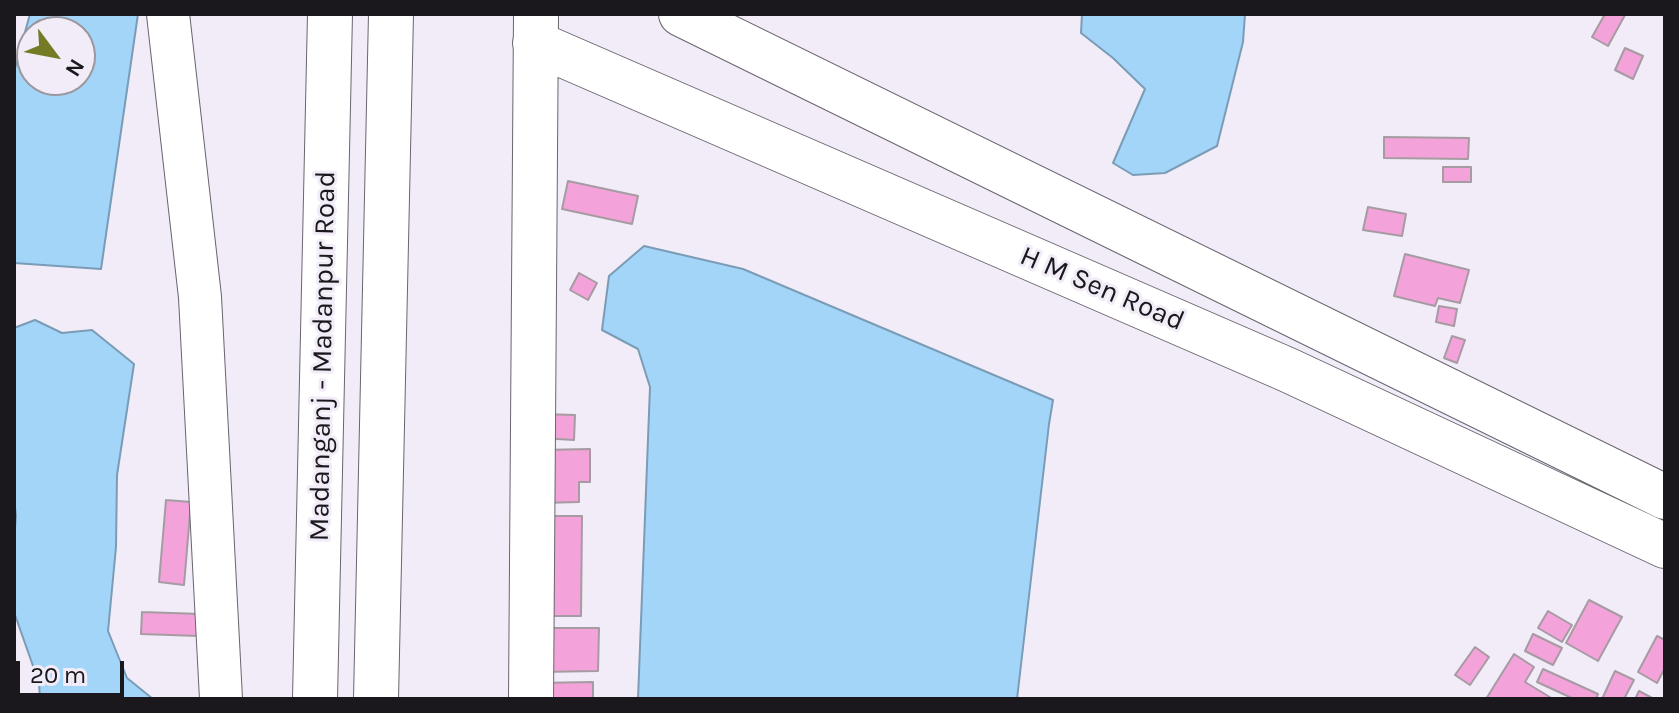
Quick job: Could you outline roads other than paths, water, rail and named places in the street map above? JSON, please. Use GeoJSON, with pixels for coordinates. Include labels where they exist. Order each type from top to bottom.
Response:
{"type":"FeatureCollection","features":[{"type":"Feature","properties":{"kind":"main road","name":"Madanganj - Madanpur Road"},"geometry":{"type":"LineString","coordinates":[[315,699],[330,14]]}},
{"type":"Feature","properties":{"kind":"main road"},"geometry":{"type":"LineString","coordinates":[[376,699],[391,14]]}},
{"type":"Feature","properties":{"kind":"main road","name":"H M Sen Road"},"geometry":{"type":"LineString","coordinates":[[681,14],[1665,497]]}},
{"type":"Feature","properties":{"kind":"main road"},"geometry":{"type":"LineString","coordinates":[[531,699],[536,28]]}},
{"type":"Feature","properties":{"kind":"main road","name":"H M Sen Road"},"geometry":{"type":"LineString","coordinates":[[536,28],[1288,370],[1665,546]]}},
{"type":"Feature","properties":{"kind":"street"},"geometry":{"type":"LineString","coordinates":[[168,14],[200,297],[221,699]]}},
{"type":"Feature","properties":{"kind":"water"},"geometry":{"type":"Polygon","coordinates":[[[30,14],[138,14],[101,269],[14,263],[16,65],[16,96],[96,96],[96,16],[30,14]]]}},
{"type":"Feature","properties":{"kind":"water"},"geometry":{"type":"Polygon","coordinates":[[[1082,14],[1245,14],[1243,42],[1217,146],[1165,173],[1133,175],[1113,163],[1145,89],[1081,33],[1082,14]]]}},
{"type":"Feature","properties":{"kind":"water"},"geometry":{"type":"Polygon","coordinates":[[[644,246],[743,269],[1053,400],[1017,699],[638,699],[650,387],[638,349],[602,330],[609,276],[644,246]]]}},
{"type":"Feature","properties":{"kind":"water"},"geometry":{"type":"Polygon","coordinates":[[[35,320],[62,333],[92,330],[134,364],[117,475],[116,547],[108,631],[127,678],[153,699],[40,699],[39,683],[14,612],[14,328],[35,320]]]}}]}
